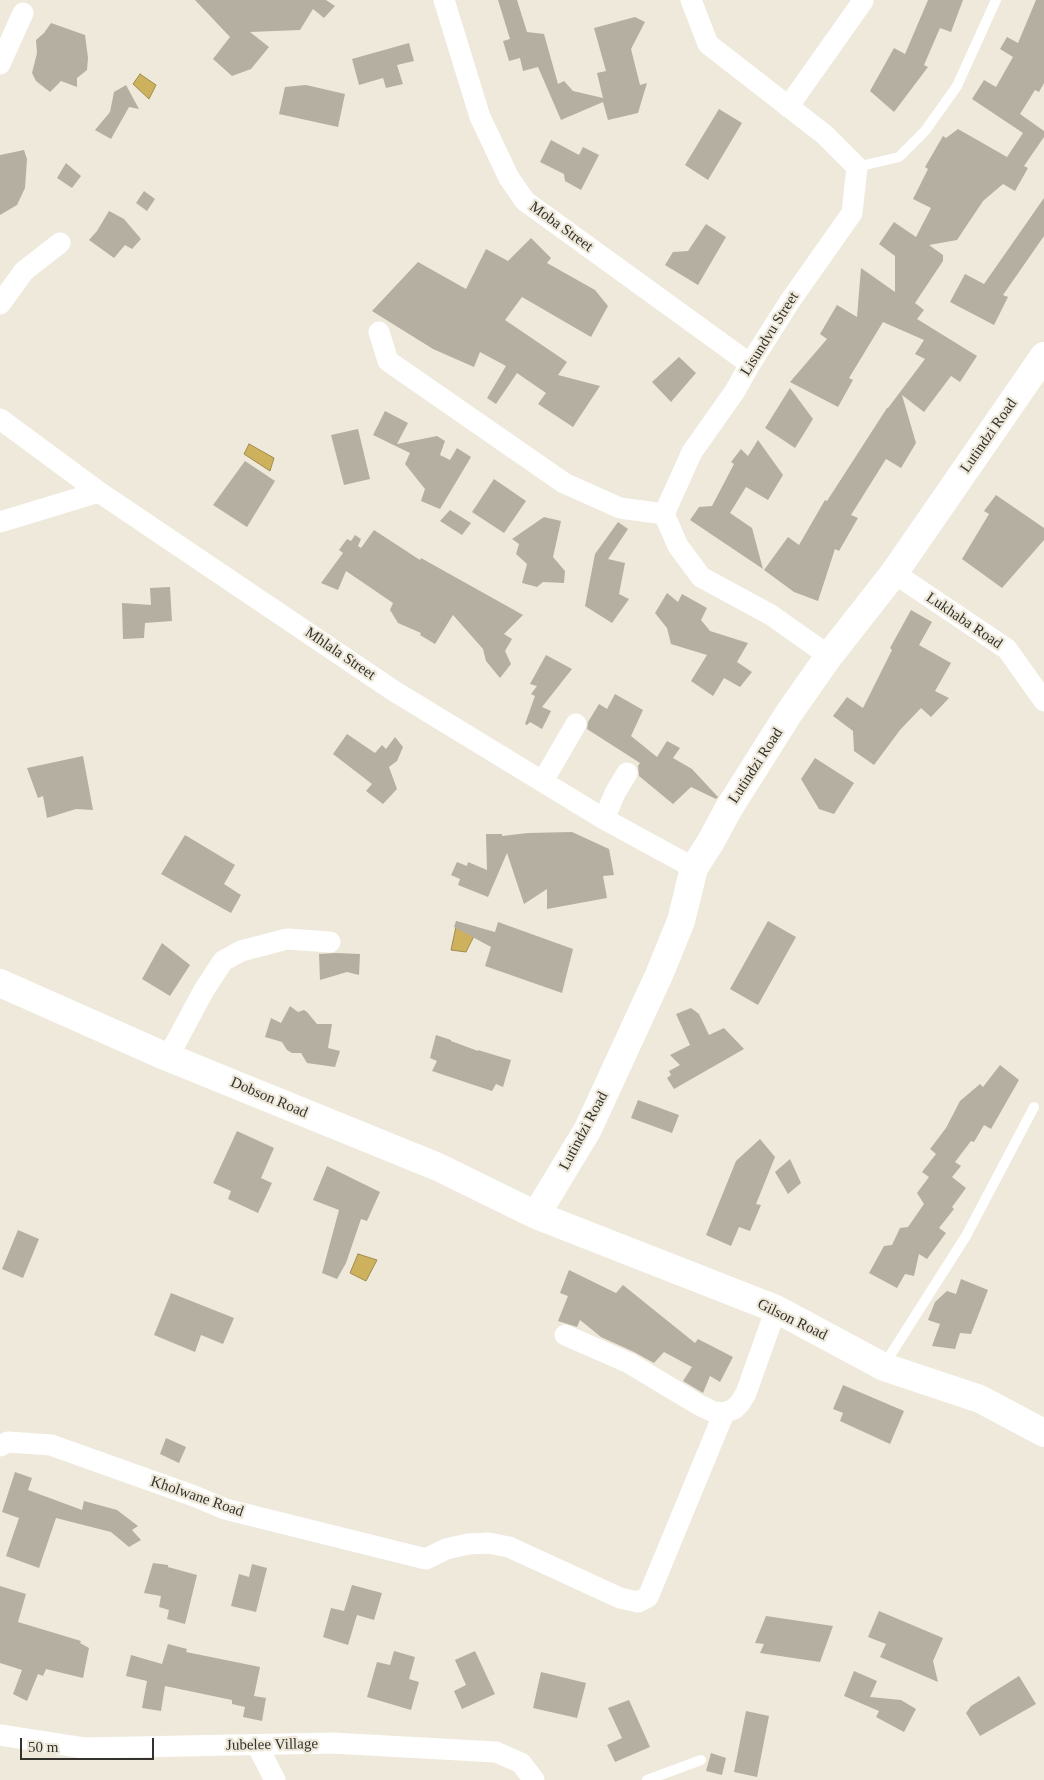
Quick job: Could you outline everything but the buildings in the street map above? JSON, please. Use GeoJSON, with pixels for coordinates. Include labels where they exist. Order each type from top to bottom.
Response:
{"type":"FeatureCollection","features":[{"type":"Feature","properties":{"kind":"street","name":"Moba Street"},"geometry":{"type":"LineString","coordinates":[[444,0],[480,117],[509,178],[525,202],[750,364]]}},
{"type":"Feature","properties":{"kind":"street"},"geometry":{"type":"LineString","coordinates":[[691,0],[708,44],[825,135],[857,167]]}},
{"type":"Feature","properties":{"kind":"street"},"geometry":{"type":"LineString","coordinates":[[788,107],[862,1]]}},
{"type":"Feature","properties":{"kind":"street"},"geometry":{"type":"LineString","coordinates":[[0,64],[23,13]]}},
{"type":"Feature","properties":{"kind":"street","name":"Lisundvu Street"},"geometry":{"type":"LineString","coordinates":[[664,514],[692,452],[735,392],[750,364],[790,301],[852,213],[857,167]]}},
{"type":"Feature","properties":{"kind":"street"},"geometry":{"type":"LineString","coordinates":[[0,304],[24,271],[60,243]]}},
{"type":"Feature","properties":{"kind":"street"},"geometry":{"type":"LineString","coordinates":[[379,332],[388,361],[495,437],[564,483],[620,508],[664,514],[678,546],[701,577],[770,615],[829,656]]}},
{"type":"Feature","properties":{"kind":"street","name":"Lutindzi Road"},"geometry":{"type":"LineString","coordinates":[[536,1215],[588,1129],[624,1053],[681,921],[694,868],[729,808],[789,713],[829,656],[894,573],[1044,356]]}},
{"type":"Feature","properties":{"kind":"street","name":"Mhlala Street"},"geometry":{"type":"LineString","coordinates":[[0,419],[99,492],[394,691],[543,780],[604,819],[694,868]]}},
{"type":"Feature","properties":{"kind":"street"},"geometry":{"type":"LineString","coordinates":[[0,522],[99,492]]}},
{"type":"Feature","properties":{"kind":"street","name":"Lukhaba Road"},"geometry":{"type":"LineString","coordinates":[[894,573],[1007,649],[1044,701]]}},
{"type":"Feature","properties":{"kind":"street"},"geometry":{"type":"LineString","coordinates":[[543,780],[576,724]]}},
{"type":"Feature","properties":{"kind":"street"},"geometry":{"type":"LineString","coordinates":[[604,819],[615,793],[628,773]]}},
{"type":"Feature","properties":{"kind":"street"},"geometry":{"type":"LineString","coordinates":[[168,1057],[204,990],[223,961],[241,951],[287,939],[330,942]]}},
{"type":"Feature","properties":{"kind":"street","name":"Dobson Road"},"geometry":{"type":"LineString","coordinates":[[0,984],[168,1057],[438,1167],[536,1215]]}},
{"type":"Feature","properties":{"kind":"street","name":"Gilson Road"},"geometry":{"type":"LineString","coordinates":[[536,1215],[776,1309],[884,1366],[980,1399],[1044,1433]]}},
{"type":"Feature","properties":{"kind":"street"},"geometry":{"type":"LineString","coordinates":[[565,1336],[629,1363],[699,1405],[714,1412],[724,1413],[734,1409],[746,1393],[776,1309]]}},
{"type":"Feature","properties":{"kind":"street","name":"Kholwane Road"},"geometry":{"type":"LineString","coordinates":[[0,1446],[8,1442],[51,1445],[225,1509],[426,1559],[446,1549],[468,1544],[488,1543],[509,1547],[620,1598],[638,1602],[648,1597],[724,1413]]}},
{"type":"Feature","properties":{"kind":"street","name":"Jubelee Village"},"geometry":{"type":"LineString","coordinates":[[0,1735],[84,1748],[332,1743],[496,1752],[521,1763],[534,1780]]}},
{"type":"Feature","properties":{"kind":"street"},"geometry":{"type":"LineString","coordinates":[[257,1745],[274,1780]]}},
{"type":"Feature","properties":{"kind":"lane"},"geometry":{"type":"LineString","coordinates":[[857,167],[899,157],[925,130],[957,86],[996,0]]}},
{"type":"Feature","properties":{"kind":"lane"},"geometry":{"type":"LineString","coordinates":[[884,1366],[966,1236],[1034,1107]]}},
{"type":"Feature","properties":{"kind":"lane"},"geometry":{"type":"LineString","coordinates":[[647,1780],[702,1760]]}},
{"type":"Feature","properties":{"kind":"shaded area"},"geometry":{"type":"Polygon","coordinates":[[[140,74],[156,85],[149,99],[133,84],[140,74]]]}},
{"type":"Feature","properties":{"kind":"shaded area"},"geometry":{"type":"Polygon","coordinates":[[[249,444],[274,458],[270,471],[244,454],[249,444]]]}},
{"type":"Feature","properties":{"kind":"shaded area"},"geometry":{"type":"Polygon","coordinates":[[[457,922],[478,928],[466,952],[451,950],[457,922]]]}},
{"type":"Feature","properties":{"kind":"shaded area"},"geometry":{"type":"Polygon","coordinates":[[[358,1254],[377,1260],[366,1281],[350,1273],[358,1254]]]}}]}
